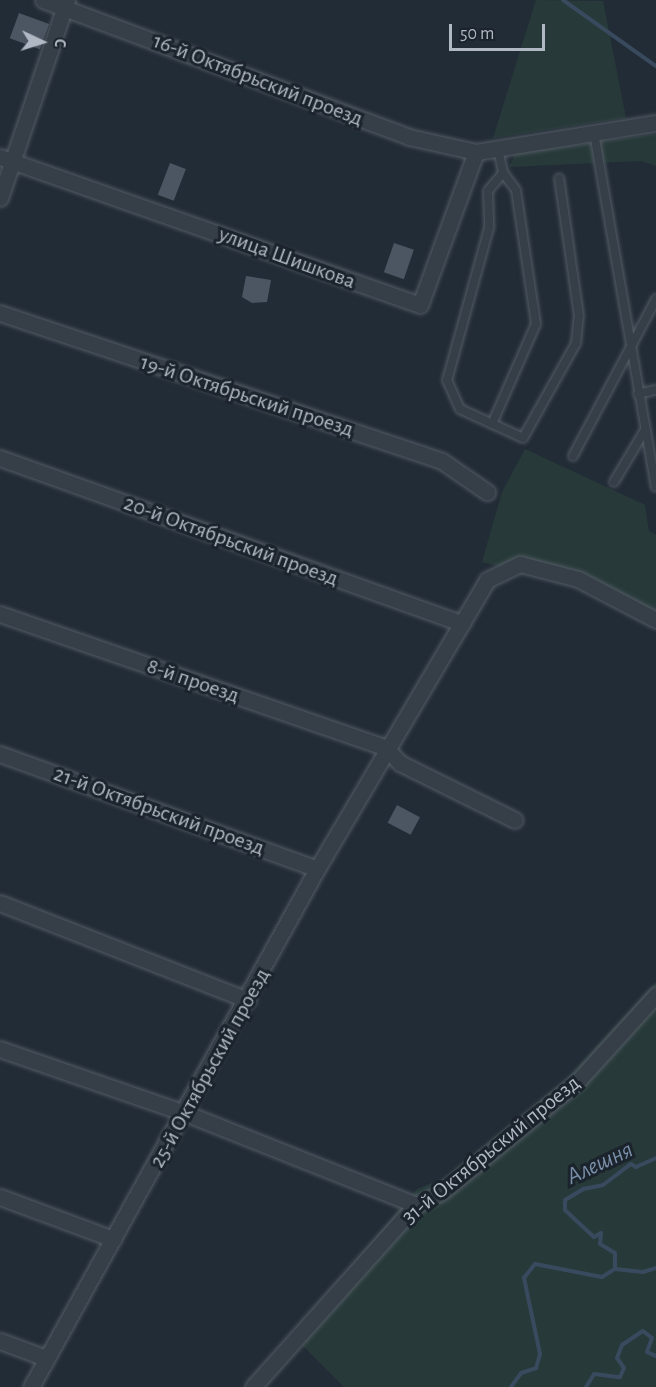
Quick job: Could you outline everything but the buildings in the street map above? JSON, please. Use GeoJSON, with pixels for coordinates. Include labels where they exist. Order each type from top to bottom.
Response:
{"type":"FeatureCollection","features":[{"type":"Feature","properties":{"kind":"street","name":"16-й Октябрьский проезд"},"geometry":{"type":"LineString","coordinates":[[43,0],[66,4],[409,137],[476,152]]}},
{"type":"Feature","properties":{"kind":"street"},"geometry":{"type":"LineString","coordinates":[[0,198],[6,159],[66,4]]}},
{"type":"Feature","properties":{"kind":"street"},"geometry":{"type":"LineString","coordinates":[[476,152],[656,123]]}},
{"type":"Feature","properties":{"kind":"street","name":"улица Шишкова"},"geometry":{"type":"LineString","coordinates":[[6,159],[420,306],[476,152]]}},
{"type":"Feature","properties":{"kind":"street","name":"19-й Октябрьский проезд"},"geometry":{"type":"LineString","coordinates":[[0,313],[442,461],[487,492]]}},
{"type":"Feature","properties":{"kind":"street","name":"20-й Октябрьский проезд"},"geometry":{"type":"LineString","coordinates":[[0,458],[462,623]]}},
{"type":"Feature","properties":{"kind":"street","name":"25-й Октябрьский проезд"},"geometry":{"type":"LineString","coordinates":[[31,1387],[248,1000],[317,869],[386,748],[487,580],[520,564],[578,579],[656,620]]}},
{"type":"Feature","properties":{"kind":"street","name":"8-й проезд"},"geometry":{"type":"LineString","coordinates":[[0,614],[386,748]]}},
{"type":"Feature","properties":{"kind":"street"},"geometry":{"type":"LineString","coordinates":[[386,748],[400,763],[515,820]]}},
{"type":"Feature","properties":{"kind":"street","name":"21-й Октябрьский проезд"},"geometry":{"type":"LineString","coordinates":[[0,754],[317,869]]}},
{"type":"Feature","properties":{"kind":"street"},"geometry":{"type":"LineString","coordinates":[[0,903],[248,1000]]}},
{"type":"Feature","properties":{"kind":"street","name":"31-й Октябрьский проезд"},"geometry":{"type":"LineString","coordinates":[[253,1387],[416,1205],[442,1192],[577,1082],[656,994]]}},
{"type":"Feature","properties":{"kind":"street"},"geometry":{"type":"LineString","coordinates":[[0,1049],[185,1113],[416,1205]]}},
{"type":"Feature","properties":{"kind":"street"},"geometry":{"type":"LineString","coordinates":[[0,1197],[113,1239]]}},
{"type":"Feature","properties":{"kind":"street"},"geometry":{"type":"LineString","coordinates":[[0,1341],[46,1358]]}},
{"type":"Feature","properties":{"kind":"lane"},"geometry":{"type":"LineString","coordinates":[[594,133],[638,394],[656,485]]}},
{"type":"Feature","properties":{"kind":"lane"},"geometry":{"type":"LineString","coordinates":[[492,423],[536,324],[516,190],[503,173],[498,148]]}},
{"type":"Feature","properties":{"kind":"lane"},"geometry":{"type":"LineString","coordinates":[[503,173],[488,190],[489,228],[447,380],[460,409],[523,438],[576,343],[579,316],[559,178]]}},
{"type":"Feature","properties":{"kind":"lane"},"geometry":{"type":"LineString","coordinates":[[573,456],[656,299]]}},
{"type":"Feature","properties":{"kind":"lane"},"geometry":{"type":"LineString","coordinates":[[638,394],[656,390]]}},
{"type":"Feature","properties":{"kind":"lane"},"geometry":{"type":"LineString","coordinates":[[614,482],[645,430]]}},
{"type":"Feature","properties":{"kind":"green space"},"geometry":{"type":"Polygon","coordinates":[[[536,0],[603,1],[626,118],[493,138],[536,0]]]}},
{"type":"Feature","properties":{"kind":"green space"},"geometry":{"type":"Polygon","coordinates":[[[656,134],[656,166],[642,161],[509,167],[516,153],[656,134]]]}},
{"type":"Feature","properties":{"kind":"green space"},"geometry":{"type":"Polygon","coordinates":[[[525,449],[645,505],[649,531],[656,535],[656,629],[576,586],[482,562],[502,492],[525,449]]]}},
{"type":"Feature","properties":{"kind":"green space"},"geometry":{"type":"Polygon","coordinates":[[[656,982],[656,1387],[344,1387],[292,1335],[417,1189],[444,1178],[567,1078],[656,982]]]}},
{"type":"Feature","properties":{"kind":"waterway"},"geometry":{"type":"LineString","coordinates":[[563,0],[656,66]]}},
{"type":"Feature","properties":{"kind":"waterway","name":"Алешня"},"geometry":{"type":"LineString","coordinates":[[511,1387],[521,1373],[536,1368],[540,1354],[524,1278],[535,1264],[602,1277],[615,1269],[615,1253],[600,1244],[601,1233],[594,1237],[565,1210],[565,1200],[583,1189],[603,1185],[631,1164],[636,1167],[656,1158]]}},
{"type":"Feature","properties":{"kind":"waterway"},"geometry":{"type":"LineString","coordinates":[[615,1269],[643,1272],[656,1268]]}},
{"type":"Feature","properties":{"kind":"waterway"},"geometry":{"type":"LineString","coordinates":[[586,1387],[594,1374],[620,1377],[624,1368],[617,1358],[622,1345],[643,1331],[652,1338],[647,1352],[656,1356]]}}]}
